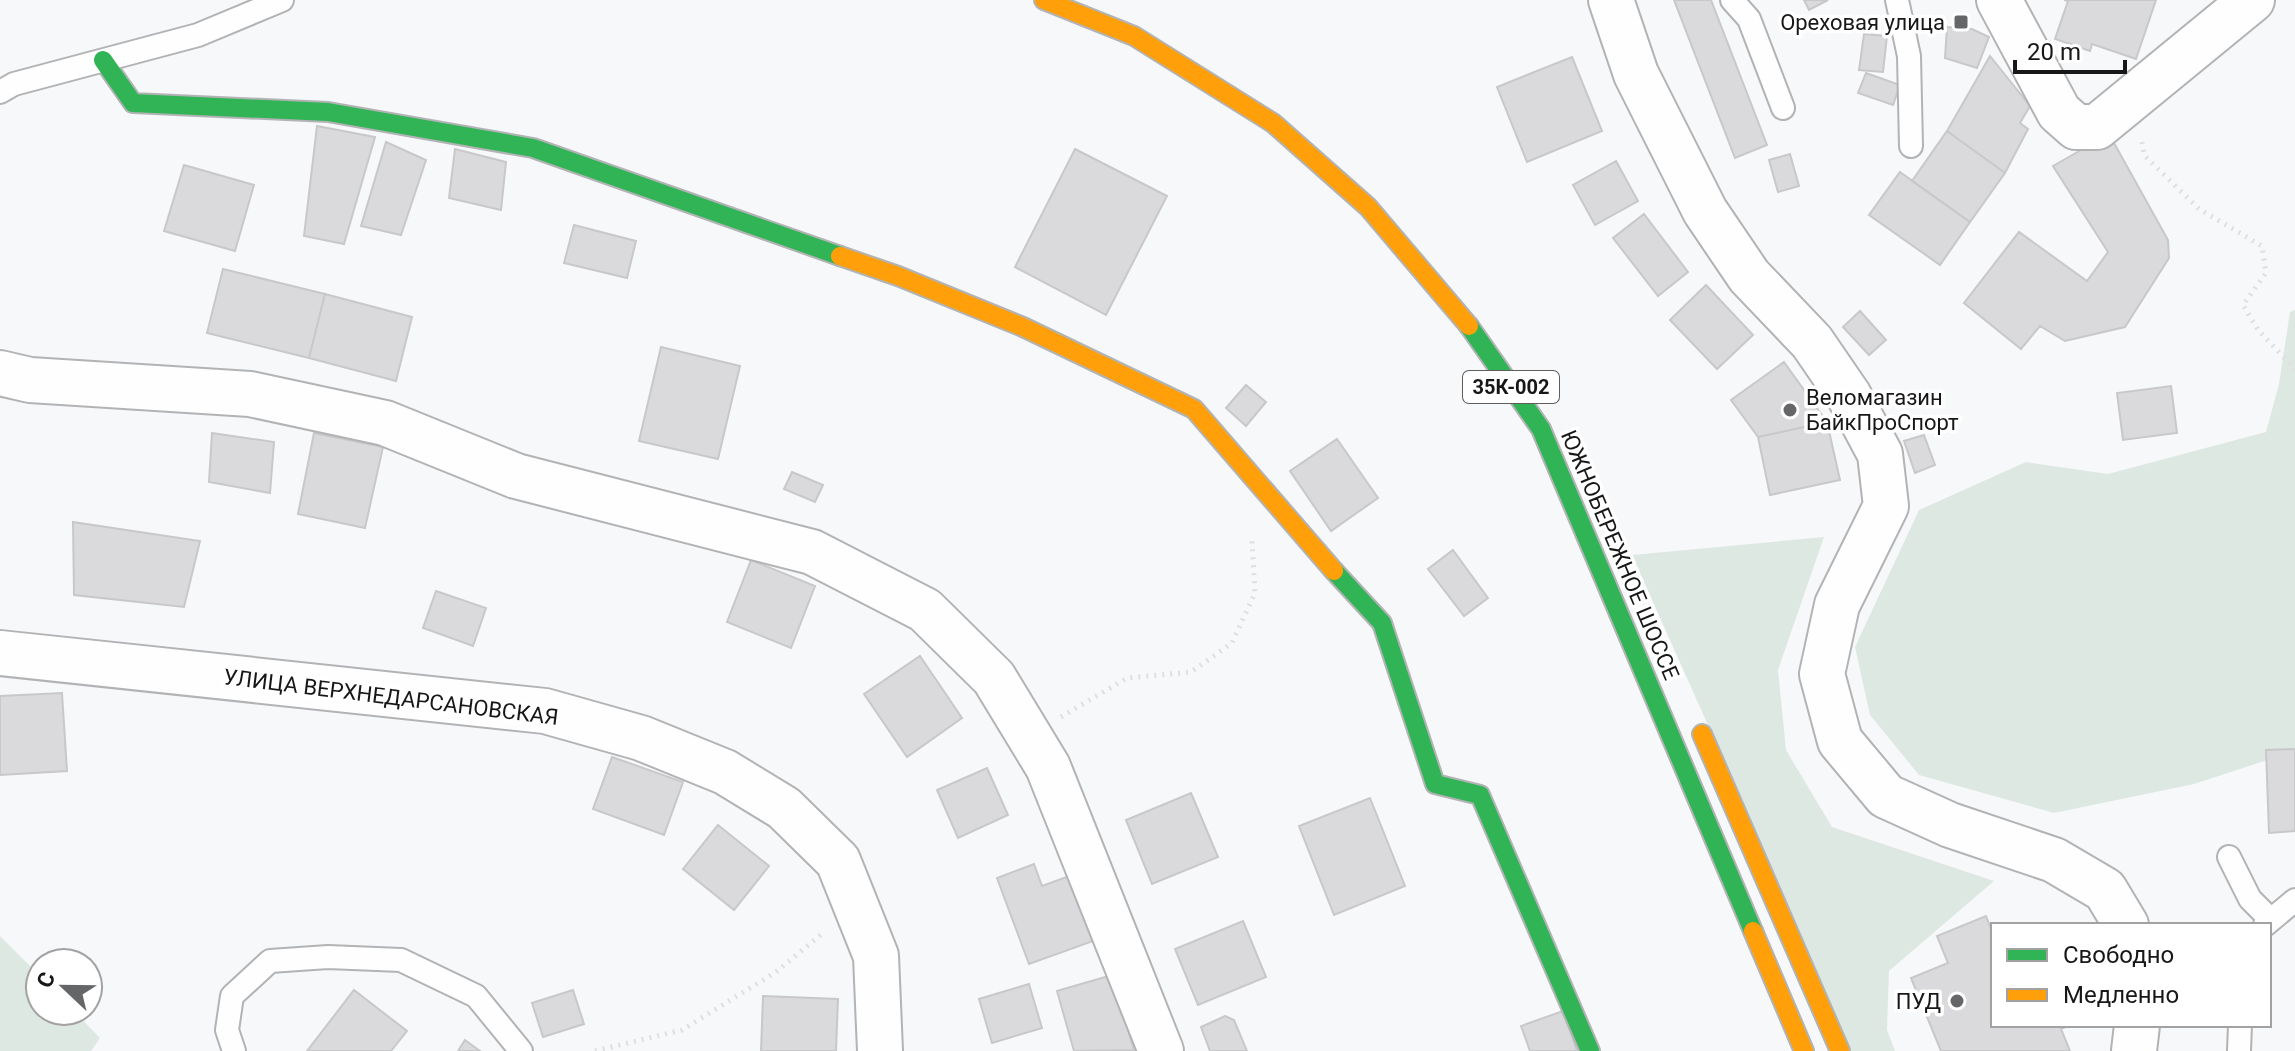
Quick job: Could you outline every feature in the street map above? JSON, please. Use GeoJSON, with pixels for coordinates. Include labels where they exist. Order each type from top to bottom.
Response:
{"type":"FeatureCollection","features":[{"type":"Feature","properties":{"kind":"main road","name":"ЮЖНОБЕРЕЖНОЕ ШОССЕ"},"geometry":{"type":"LineString","coordinates":[[1044,0],[1134,36],[1273,123],[1368,207],[1462,316],[1541,429],[1804,1051]]}},
{"type":"Feature","properties":{"kind":"main road"},"geometry":{"type":"LineString","coordinates":[[103,60],[133,103],[328,112],[533,148],[898,276],[1023,327],[1194,409],[1382,623],[1435,784],[1480,795],[1590,1051]]}},
{"type":"Feature","properties":{"kind":"main road"},"geometry":{"type":"LineString","coordinates":[[1240,80],[1292,116]]}},
{"type":"Feature","properties":{"kind":"main road"},"geometry":{"type":"LineString","coordinates":[[1693,715],[1840,1051]]}},
{"type":"Feature","properties":{"kind":"street"},"geometry":{"type":"LineString","coordinates":[[1611,0],[1636,74],[1705,211],[1749,276],[1812,342],[1849,396],[1880,454],[1886,506],[1837,605],[1822,674],[1840,741],[1886,796],[1950,825],[2054,860],[2105,890],[2125,923]]}},
{"type":"Feature","properties":{"kind":"street"},"geometry":{"type":"LineString","coordinates":[[1999,0],[2059,112],[2076,127],[2097,127],[2252,0]]}},
{"type":"Feature","properties":{"kind":"street"},"geometry":{"type":"LineString","coordinates":[[0,373],[30,380],[250,394],[385,423],[516,476],[812,552],[925,610],[994,678],[1048,767],[1161,1051]]}},
{"type":"Feature","properties":{"kind":"street","name":"УЛИЦА ВЕРХНЕДАРСАНОВСКАЯ"},"geometry":{"type":"LineString","coordinates":[[0,653],[545,711],[641,738],[725,772],[784,808],[838,861],[857,909]]}},
{"type":"Feature","properties":{"kind":"street"},"geometry":{"type":"LineString","coordinates":[[857,909],[876,956],[880,1051]]}},
{"type":"Feature","properties":{"kind":"street"},"geometry":{"type":"LineString","coordinates":[[2134,1051],[2137,1027]]}},
{"type":"Feature","properties":{"kind":"lane"},"geometry":{"type":"LineString","coordinates":[[3,89],[198,35],[282,0]]}},
{"type":"Feature","properties":{"kind":"lane"},"geometry":{"type":"LineString","coordinates":[[1732,0],[1749,19],[1783,108]]}},
{"type":"Feature","properties":{"kind":"lane"},"geometry":{"type":"LineString","coordinates":[[1897,0],[1909,56],[1911,146]]}},
{"type":"Feature","properties":{"kind":"lane"},"geometry":{"type":"LineString","coordinates":[[2229,857],[2250,899],[2268,922],[2295,900]]}},
{"type":"Feature","properties":{"kind":"lane"},"geometry":{"type":"LineString","coordinates":[[234,1051],[227,1030],[232,996],[270,961],[328,957],[401,960],[476,996],[521,1051]]}},
{"type":"Feature","properties":{"kind":"lane"},"geometry":{"type":"LineString","coordinates":[[2239,1051],[2240,1027]]}},
{"type":"Feature","properties":{"kind":"path"},"geometry":{"type":"LineString","coordinates":[[2142,140],[2144,155],[2199,209],[2262,246],[2266,273],[2243,305],[2258,330],[2295,369]]}},
{"type":"Feature","properties":{"kind":"path"},"geometry":{"type":"LineString","coordinates":[[1030,736],[1127,678],[1191,672],[1232,643],[1255,593],[1251,535],[1261,488]]}},
{"type":"Feature","properties":{"kind":"path"},"geometry":{"type":"LineString","coordinates":[[595,1051],[682,1030],[776,972],[835,922],[857,909]]}},
{"type":"Feature","properties":{"kind":"shaded area"},"geometry":{"type":"Polygon","coordinates":[[[2295,310],[2295,751],[2194,784],[2054,813],[1919,775],[1870,715],[1855,647],[1919,510],[2026,462],[2108,474],[2266,432],[2279,384],[2290,312],[2295,310]]]}},
{"type":"Feature","properties":{"kind":"shaded area"},"geometry":{"type":"Polygon","coordinates":[[[1824,537],[1778,670],[1786,750],[1832,827],[1994,881],[1889,971],[1887,1030],[1895,1051],[1846,1051],[1766,855],[1632,555],[1824,537]]]}},
{"type":"Feature","properties":{"kind":"shaded area"},"geometry":{"type":"Polygon","coordinates":[[[0,936],[24,960],[24,1027],[89,1027],[100,1038],[91,1051],[0,1051],[0,936]]]}},
{"type":"Feature","properties":{"kind":"building"},"geometry":{"type":"Polygon","coordinates":[[[1674,0],[1711,0],[1767,145],[1735,158],[1674,0]]]}},
{"type":"Feature","properties":{"kind":"building"},"geometry":{"type":"Polygon","coordinates":[[[1804,0],[1828,0],[1809,10],[1804,0]]]}},
{"type":"Feature","properties":{"kind":"building"},"geometry":{"type":"Polygon","coordinates":[[[2064,0],[2156,0],[2136,59],[2092,44],[2090,51],[2055,39],[2068,1],[2064,0]]]}},
{"type":"Feature","properties":{"kind":"building"},"geometry":{"type":"Polygon","coordinates":[[[1947,27],[1972,29],[1989,37],[1977,68],[1945,58],[1947,27]]]}},
{"type":"Feature","properties":{"kind":"building"},"geometry":{"type":"Polygon","coordinates":[[[1864,34],[1887,36],[1883,72],[1859,70],[1864,34]]]}},
{"type":"Feature","properties":{"kind":"building"},"geometry":{"type":"Polygon","coordinates":[[[1990,56],[2030,106],[2020,123],[2028,129],[2005,173],[1947,131],[1990,56]]]}},
{"type":"Feature","properties":{"kind":"building"},"geometry":{"type":"Polygon","coordinates":[[[1572,57],[1602,131],[1527,162],[1497,87],[1572,57]]]}},
{"type":"Feature","properties":{"kind":"building"},"geometry":{"type":"Polygon","coordinates":[[[1866,73],[1900,85],[1893,105],[1858,93],[1866,73]]]}},
{"type":"Feature","properties":{"kind":"building"},"geometry":{"type":"Polygon","coordinates":[[[317,126],[375,137],[344,244],[304,236],[317,126]]]}},
{"type":"Feature","properties":{"kind":"building"},"geometry":{"type":"Polygon","coordinates":[[[1947,131],[2005,173],[1970,222],[1912,181],[1947,131]]]}},
{"type":"Feature","properties":{"kind":"building"},"geometry":{"type":"Polygon","coordinates":[[[2109,134],[2168,240],[2169,258],[2125,327],[2065,341],[2040,326],[2021,349],[1964,303],[2019,232],[2087,281],[2108,252],[2053,166],[2109,134]]]}},
{"type":"Feature","properties":{"kind":"building"},"geometry":{"type":"Polygon","coordinates":[[[386,142],[426,160],[401,235],[361,226],[386,142]]]}},
{"type":"Feature","properties":{"kind":"building"},"geometry":{"type":"Polygon","coordinates":[[[455,149],[506,162],[501,210],[449,198],[455,149]]]}},
{"type":"Feature","properties":{"kind":"building"},"geometry":{"type":"Polygon","coordinates":[[[1075,149],[1167,196],[1106,315],[1015,267],[1075,149]]]}},
{"type":"Feature","properties":{"kind":"building"},"geometry":{"type":"Polygon","coordinates":[[[1790,154],[1799,186],[1778,192],[1769,160],[1790,154]]]}},
{"type":"Feature","properties":{"kind":"building"},"geometry":{"type":"Polygon","coordinates":[[[1616,161],[1638,201],[1595,225],[1573,185],[1616,161]]]}},
{"type":"Feature","properties":{"kind":"building"},"geometry":{"type":"Polygon","coordinates":[[[184,165],[254,185],[235,251],[164,231],[184,165]]]}},
{"type":"Feature","properties":{"kind":"building"},"geometry":{"type":"Polygon","coordinates":[[[1900,172],[1970,222],[1940,265],[1869,215],[1900,172]]]}},
{"type":"Feature","properties":{"kind":"building"},"geometry":{"type":"Polygon","coordinates":[[[1644,214],[1688,272],[1658,296],[1613,238],[1644,214]]]}},
{"type":"Feature","properties":{"kind":"building"},"geometry":{"type":"Polygon","coordinates":[[[574,225],[636,241],[627,278],[564,263],[574,225]]]}},
{"type":"Feature","properties":{"kind":"building"},"geometry":{"type":"Polygon","coordinates":[[[223,269],[325,294],[309,358],[207,333],[223,269]]]}},
{"type":"Feature","properties":{"kind":"building"},"geometry":{"type":"Polygon","coordinates":[[[1706,285],[1753,335],[1717,369],[1670,320],[1706,285]]]}},
{"type":"Feature","properties":{"kind":"building"},"geometry":{"type":"Polygon","coordinates":[[[325,294],[412,317],[396,381],[309,358],[325,294]]]}},
{"type":"Feature","properties":{"kind":"building"},"geometry":{"type":"Polygon","coordinates":[[[1860,311],[1886,340],[1869,355],[1843,327],[1860,311]]]}},
{"type":"Feature","properties":{"kind":"building"},"geometry":{"type":"Polygon","coordinates":[[[661,347],[740,366],[718,459],[639,441],[661,347]]]}},
{"type":"Feature","properties":{"kind":"building"},"geometry":{"type":"Polygon","coordinates":[[[1784,362],[1827,422],[1758,437],[1731,400],[1784,362]]]}},
{"type":"Feature","properties":{"kind":"building"},"geometry":{"type":"Polygon","coordinates":[[[1246,385],[1266,402],[1246,426],[1226,408],[1246,385]]]}},
{"type":"Feature","properties":{"kind":"building"},"geometry":{"type":"Polygon","coordinates":[[[2171,386],[2177,433],[2123,440],[2117,393],[2171,386]]]}},
{"type":"Feature","properties":{"kind":"building"},"geometry":{"type":"Polygon","coordinates":[[[1827,422],[1840,480],[1770,495],[1758,437],[1827,422]]]}},
{"type":"Feature","properties":{"kind":"building"},"geometry":{"type":"Polygon","coordinates":[[[212,433],[274,442],[270,493],[209,482],[212,433]]]}},
{"type":"Feature","properties":{"kind":"building"},"geometry":{"type":"Polygon","coordinates":[[[314,433],[383,447],[365,528],[298,514],[314,433]]]}},
{"type":"Feature","properties":{"kind":"building"},"geometry":{"type":"Polygon","coordinates":[[[1924,435],[1935,465],[1915,473],[1904,441],[1924,435]]]}},
{"type":"Feature","properties":{"kind":"building"},"geometry":{"type":"Polygon","coordinates":[[[1337,439],[1378,498],[1331,531],[1290,471],[1337,439]]]}},
{"type":"Feature","properties":{"kind":"building"},"geometry":{"type":"Polygon","coordinates":[[[792,472],[823,485],[815,502],[784,489],[792,472]]]}},
{"type":"Feature","properties":{"kind":"building"},"geometry":{"type":"Polygon","coordinates":[[[73,522],[200,541],[184,607],[74,595],[73,522]]]}},
{"type":"Feature","properties":{"kind":"building"},"geometry":{"type":"Polygon","coordinates":[[[1453,550],[1488,598],[1464,616],[1428,569],[1453,550]]]}},
{"type":"Feature","properties":{"kind":"building"},"geometry":{"type":"Polygon","coordinates":[[[751,560],[815,586],[791,648],[727,622],[751,560]]]}},
{"type":"Feature","properties":{"kind":"building"},"geometry":{"type":"Polygon","coordinates":[[[436,591],[486,608],[473,646],[423,628],[436,591]]]}},
{"type":"Feature","properties":{"kind":"building"},"geometry":{"type":"Polygon","coordinates":[[[920,656],[962,718],[907,757],[864,694],[920,656]]]}},
{"type":"Feature","properties":{"kind":"building"},"geometry":{"type":"Polygon","coordinates":[[[62,693],[67,771],[0,775],[0,696],[62,693]]]}},
{"type":"Feature","properties":{"kind":"building"},"geometry":{"type":"Polygon","coordinates":[[[2295,749],[2295,831],[2269,833],[2266,750],[2295,749]]]}},
{"type":"Feature","properties":{"kind":"building"},"geometry":{"type":"Polygon","coordinates":[[[612,757],[683,782],[664,835],[593,809],[612,757]]]}},
{"type":"Feature","properties":{"kind":"building"},"geometry":{"type":"Polygon","coordinates":[[[987,768],[1008,815],[958,838],[937,790],[987,768]]]}},
{"type":"Feature","properties":{"kind":"building"},"geometry":{"type":"Polygon","coordinates":[[[1191,793],[1218,857],[1152,884],[1126,820],[1191,793]]]}},
{"type":"Feature","properties":{"kind":"building"},"geometry":{"type":"Polygon","coordinates":[[[1370,798],[1405,886],[1334,915],[1299,826],[1370,798]]]}},
{"type":"Feature","properties":{"kind":"building"},"geometry":{"type":"Polygon","coordinates":[[[718,825],[769,866],[734,910],[683,869],[718,825]]]}},
{"type":"Feature","properties":{"kind":"building"},"geometry":{"type":"Polygon","coordinates":[[[1034,864],[1042,886],[1072,875],[1096,940],[1029,964],[997,878],[1034,864]]]}},
{"type":"Feature","properties":{"kind":"building","name":"ПУД"},"geometry":{"type":"Polygon","coordinates":[[[1986,916],[1991,929],[1991,1027],[2066,1027],[2061,1029],[2070,1051],[1941,1051],[1911,978],[1948,963],[1937,936],[1986,916]]]}},
{"type":"Feature","properties":{"kind":"building"},"geometry":{"type":"Polygon","coordinates":[[[1243,921],[1266,977],[1198,1005],[1175,949],[1243,921]]]}},
{"type":"Feature","properties":{"kind":"building"},"geometry":{"type":"Polygon","coordinates":[[[1112,975],[1134,1050],[1074,1051],[1057,991],[1112,975]]]}},
{"type":"Feature","properties":{"kind":"building"},"geometry":{"type":"Polygon","coordinates":[[[1029,984],[1042,1028],[992,1043],[979,999],[1029,984]]]}},
{"type":"Feature","properties":{"kind":"building"},"geometry":{"type":"Polygon","coordinates":[[[354,990],[407,1031],[391,1051],[307,1051],[354,990]]]}},
{"type":"Feature","properties":{"kind":"building"},"geometry":{"type":"Polygon","coordinates":[[[573,990],[584,1024],[543,1037],[532,1003],[573,990]]]}},
{"type":"Feature","properties":{"kind":"building"},"geometry":{"type":"Polygon","coordinates":[[[763,996],[838,999],[836,1051],[761,1051],[763,996]]]}},
{"type":"Feature","properties":{"kind":"building"},"geometry":{"type":"Polygon","coordinates":[[[1563,1011],[1577,1051],[1530,1051],[1521,1026],[1563,1011]]]}},
{"type":"Feature","properties":{"kind":"building"},"geometry":{"type":"Polygon","coordinates":[[[1225,1016],[1234,1020],[1247,1051],[1210,1051],[1201,1027],[1225,1016]]]}},
{"type":"Feature","properties":{"kind":"building"},"geometry":{"type":"Polygon","coordinates":[[[465,1040],[480,1051],[458,1051],[465,1040]]]}},
{"type":"Feature","properties":{"kind":"traffic: fast"},"geometry":{"type":"LineString","coordinates":[[103,60],[133,103],[328,112],[533,148],[840,256]]}},
{"type":"Feature","properties":{"kind":"traffic: fast"},"geometry":{"type":"LineString","coordinates":[[1469,326],[1541,429],[1753,931]]}},
{"type":"Feature","properties":{"kind":"traffic: fast"},"geometry":{"type":"LineString","coordinates":[[1334,571],[1382,623],[1435,784],[1480,795],[1590,1051]]}},
{"type":"Feature","properties":{"kind":"traffic: slow"},"geometry":{"type":"LineString","coordinates":[[1044,0],[1134,36],[1273,123],[1368,207],[1469,326]]}},
{"type":"Feature","properties":{"kind":"traffic: slow"},"geometry":{"type":"LineString","coordinates":[[840,256],[1023,327],[1194,409],[1334,571]]}},
{"type":"Feature","properties":{"kind":"traffic: slow"},"geometry":{"type":"LineString","coordinates":[[1702,734],[1840,1051]]}},
{"type":"Feature","properties":{"kind":"traffic: slow"},"geometry":{"type":"LineString","coordinates":[[1753,931],[1804,1051]]}},
{"type":"Feature","properties":{"kind":"place","name":"Ореховая улица"},"geometry":{"type":"Point","coordinates":[1961,22]}},
{"type":"Feature","properties":{"kind":"place","name":"Веломагазин БайкПроСпорт"},"geometry":{"type":"Point","coordinates":[1790,410]}},
{"type":"Feature","properties":{"kind":"place","name":"ПУД"},"geometry":{"type":"Point","coordinates":[1957,1001]}}]}
